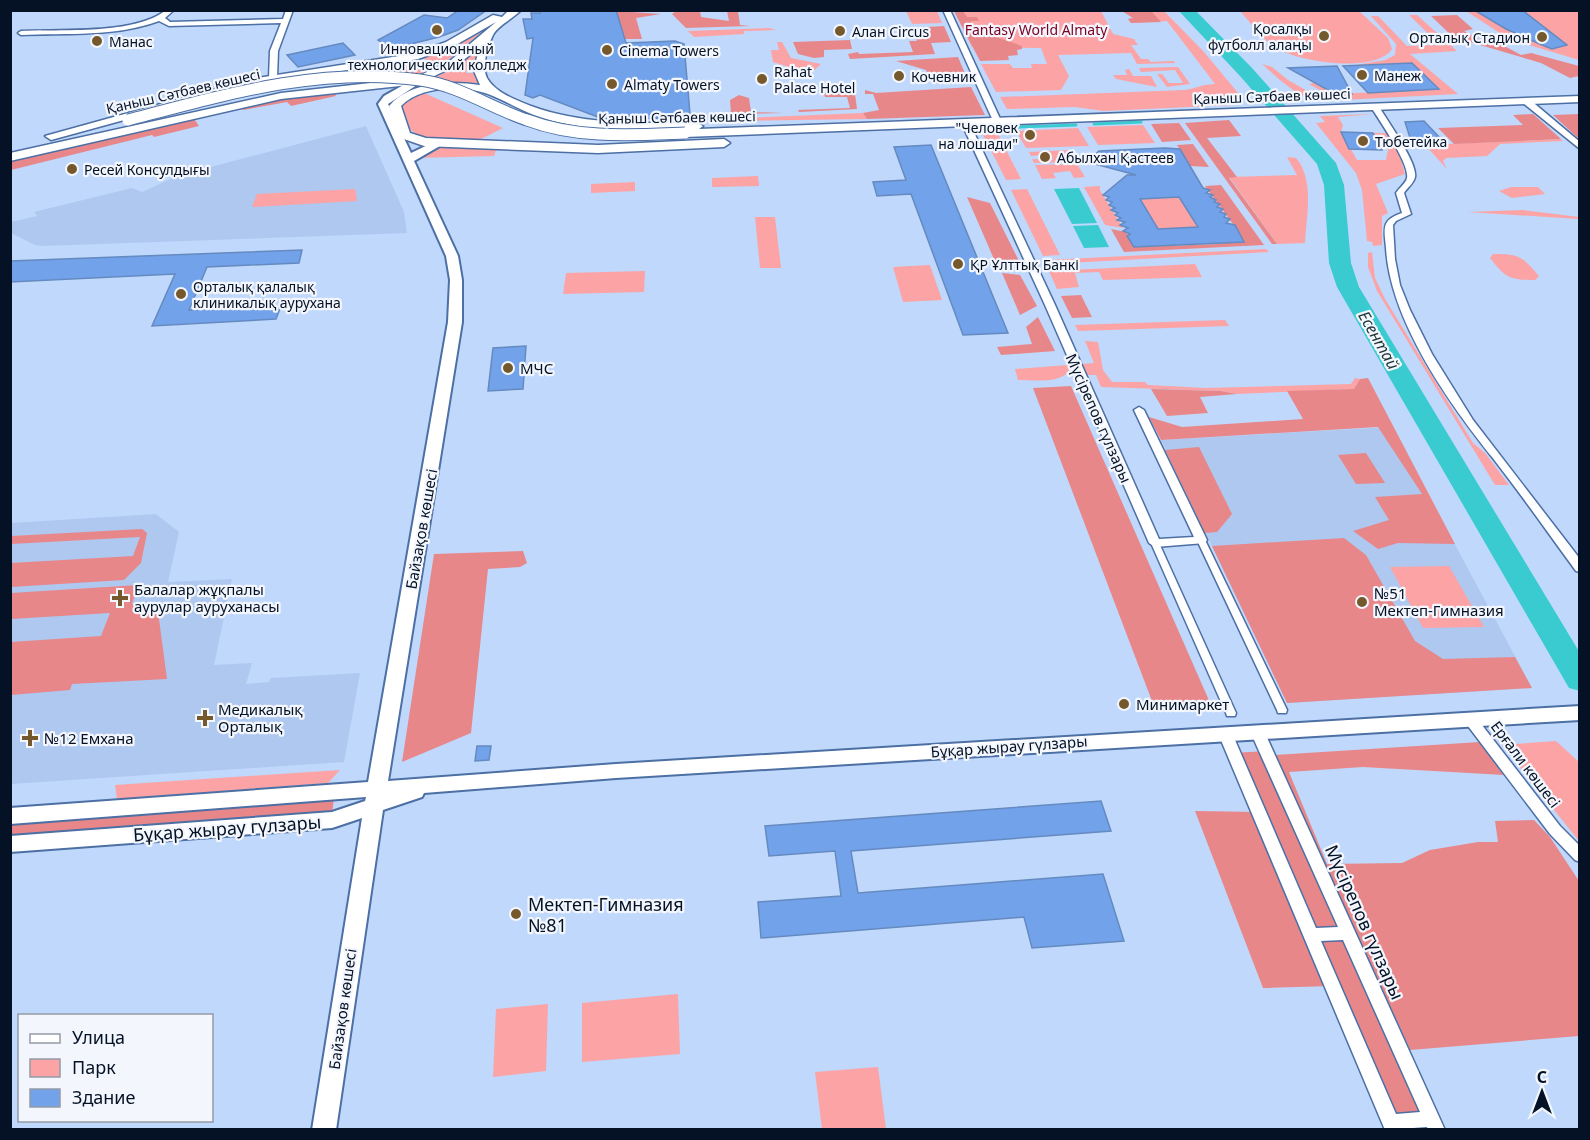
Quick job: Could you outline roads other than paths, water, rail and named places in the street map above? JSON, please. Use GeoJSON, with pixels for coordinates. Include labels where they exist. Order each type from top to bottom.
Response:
{"type":"FeatureCollection","features":[{"type":"Feature","properties":{"kind":"main road"},"geometry":{"type":"LineString","coordinates":[[401,60],[450,44],[509,10]]}},
{"type":"Feature","properties":{"kind":"main road","name":"Байзақов көшесі"},"geometry":{"type":"LineString","coordinates":[[422,79],[455,62],[516,10]]}},
{"type":"Feature","properties":{"kind":"main road"},"geometry":{"type":"LineString","coordinates":[[490,91],[483,82],[478,64],[493,31]]}},
{"type":"Feature","properties":{"kind":"main road"},"geometry":{"type":"LineString","coordinates":[[10,157],[118,116],[273,78],[401,60],[431,63],[432,68],[422,79],[290,94],[47,143]]}},
{"type":"Feature","properties":{"kind":"main road","name":"Қаныш Сәтбаев көшесі"},"geometry":{"type":"LineString","coordinates":[[10,146],[47,143],[130,122],[289,88],[374,82],[439,92],[513,125],[552,137],[600,142],[686,136],[1580,99]]}},
{"type":"Feature","properties":{"kind":"main road"},"geometry":{"type":"LineString","coordinates":[[451,86],[479,87],[542,115],[588,126],[814,131],[688,146],[629,148],[440,144],[414,140],[405,135],[395,106],[397,102],[418,92],[451,86]]}},
{"type":"Feature","properties":{"kind":"street"},"geometry":{"type":"LineString","coordinates":[[21,33],[126,28],[161,19],[171,10]]}},
{"type":"Feature","properties":{"kind":"street"},"geometry":{"type":"LineString","coordinates":[[273,78],[274,51],[290,10]]}},
{"type":"Feature","properties":{"kind":"street"},"geometry":{"type":"LineString","coordinates":[[946,10],[998,123]]}},
{"type":"Feature","properties":{"kind":"street"},"geometry":{"type":"LineString","coordinates":[[161,19],[170,24],[286,21]]}},
{"type":"Feature","properties":{"kind":"street","name":"Байзақов көшесі"},"geometry":{"type":"LineString","coordinates":[[324,1130],[375,797],[451,357],[456,309],[456,280],[452,256],[383,103],[422,79]]}},
{"type":"Feature","properties":{"kind":"street"},"geometry":{"type":"LineString","coordinates":[[1526,101],[1580,147]]}},
{"type":"Feature","properties":{"kind":"street"},"geometry":{"type":"LineString","coordinates":[[1375,107],[1404,156],[1411,175],[1410,181],[1400,193],[1407,214],[1393,219],[1389,225],[1394,280],[1399,295],[1434,363],[1480,438],[1495,454],[1580,568]]}},
{"type":"Feature","properties":{"kind":"street","name":"Мүсірепов гүлзары"},"geometry":{"type":"LineString","coordinates":[[966,124],[1050,304],[1231,713]]}},
{"type":"Feature","properties":{"kind":"street"},"geometry":{"type":"LineString","coordinates":[[408,160],[425,148],[440,144]]}},
{"type":"Feature","properties":{"kind":"street"},"geometry":{"type":"LineString","coordinates":[[1139,410],[1282,710]]}},
{"type":"Feature","properties":{"kind":"street"},"geometry":{"type":"LineString","coordinates":[[1155,543],[1201,540]]}},
{"type":"Feature","properties":{"kind":"street","name":"Бұқар жырау гүлзары"},"geometry":{"type":"LineString","coordinates":[[10,816],[375,797],[439,784],[1571,713]]}},
{"type":"Feature","properties":{"kind":"street","name":"Ерғали көшесі"},"geometry":{"type":"LineString","coordinates":[[1470,719],[1555,830],[1580,856]]}},
{"type":"Feature","properties":{"kind":"street","name":"Мүсірепов гүлзары"},"geometry":{"type":"LineString","coordinates":[[1257,731],[1434,1124]]}},
{"type":"Feature","properties":{"kind":"street"},"geometry":{"type":"LineString","coordinates":[[1225,733],[1392,1126],[1434,1124]]}},
{"type":"Feature","properties":{"kind":"street","name":"Бұқар жырау гүлзары"},"geometry":{"type":"LineString","coordinates":[[10,844],[332,820],[375,797]]}},
{"type":"Feature","properties":{"kind":"street"},"geometry":{"type":"LineString","coordinates":[[1311,935],[1348,933]]}},
{"type":"Feature","properties":{"kind":"waterway","name":"Есентай"},"geometry":{"type":"LineString","coordinates":[[1186,10],[1246,72],[1326,163],[1334,185],[1340,263],[1348,287],[1580,680]]}},
{"type":"Feature","properties":{"kind":"waterway"},"geometry":{"type":"LineString","coordinates":[[1094,124],[1141,122]]}},
{"type":"Feature","properties":{"kind":"waterway"},"geometry":{"type":"LineString","coordinates":[[1017,127],[1076,125]]}},
{"type":"Feature","properties":{"kind":"place","name":"Инновационный технологический колледж"},"geometry":{"type":"Point","coordinates":[437,30]}},
{"type":"Feature","properties":{"kind":"place","name":"Алан Circus"},"geometry":{"type":"Point","coordinates":[840,31]}},
{"type":"Feature","properties":{"kind":"place","name":"Қосалқы футболл алаңы"},"geometry":{"type":"Point","coordinates":[1324,36]}},
{"type":"Feature","properties":{"kind":"place","name":"Орталық Стадион"},"geometry":{"type":"Point","coordinates":[1542,37]}},
{"type":"Feature","properties":{"kind":"place","name":"Манас"},"geometry":{"type":"Point","coordinates":[97,41]}},
{"type":"Feature","properties":{"kind":"place","name":"Cinema Towers"},"geometry":{"type":"Point","coordinates":[607,50]}},
{"type":"Feature","properties":{"kind":"place","name":"Манеж"},"geometry":{"type":"Point","coordinates":[1362,75]}},
{"type":"Feature","properties":{"kind":"place","name":"Кочевник"},"geometry":{"type":"Point","coordinates":[899,76]}},
{"type":"Feature","properties":{"kind":"place","name":"Rahat Palace Hotel"},"geometry":{"type":"Point","coordinates":[762,79]}},
{"type":"Feature","properties":{"kind":"place","name":"Almaty Towers"},"geometry":{"type":"Point","coordinates":[612,84]}},
{"type":"Feature","properties":{"kind":"place","name":"\"Человек на лошади\""},"geometry":{"type":"Point","coordinates":[1030,135]}},
{"type":"Feature","properties":{"kind":"place","name":"Тюбетейка"},"geometry":{"type":"Point","coordinates":[1363,141]}},
{"type":"Feature","properties":{"kind":"place","name":"Абылхан Қастеев"},"geometry":{"type":"Point","coordinates":[1045,157]}},
{"type":"Feature","properties":{"kind":"place","name":"Ресей Консулдығы"},"geometry":{"type":"Point","coordinates":[72,169]}},
{"type":"Feature","properties":{"kind":"place","name":"ҚР Ұлттық Банкі"},"geometry":{"type":"Point","coordinates":[958,264]}},
{"type":"Feature","properties":{"kind":"place","name":"Орталық қалалық клиникалық аурухана"},"geometry":{"type":"Point","coordinates":[181,294]}},
{"type":"Feature","properties":{"kind":"place","name":"МЧС"},"geometry":{"type":"Point","coordinates":[508,368]}},
{"type":"Feature","properties":{"kind":"place","name":"Балалар жұқпалы аурулар ауруханасы"},"geometry":{"type":"Point","coordinates":[120,598]}},
{"type":"Feature","properties":{"kind":"place","name":"№51 Мектеп-Гимназия"},"geometry":{"type":"Point","coordinates":[1362,602]}},
{"type":"Feature","properties":{"kind":"place","name":"Минимаркет"},"geometry":{"type":"Point","coordinates":[1124,704]}},
{"type":"Feature","properties":{"kind":"place","name":"Медикалық Орталық"},"geometry":{"type":"Point","coordinates":[205,718]}},
{"type":"Feature","properties":{"kind":"place","name":"№12 Емхана"},"geometry":{"type":"Point","coordinates":[30,738]}},
{"type":"Feature","properties":{"kind":"place","name":"Мектеп-Гимназия №81"},"geometry":{"type":"Point","coordinates":[516,914]}},
{"type":"Feature","properties":{"kind":"park label","name":"Fantasy World Almaty"},"geometry":{"type":"Point","coordinates":[1036,29]}}]}
